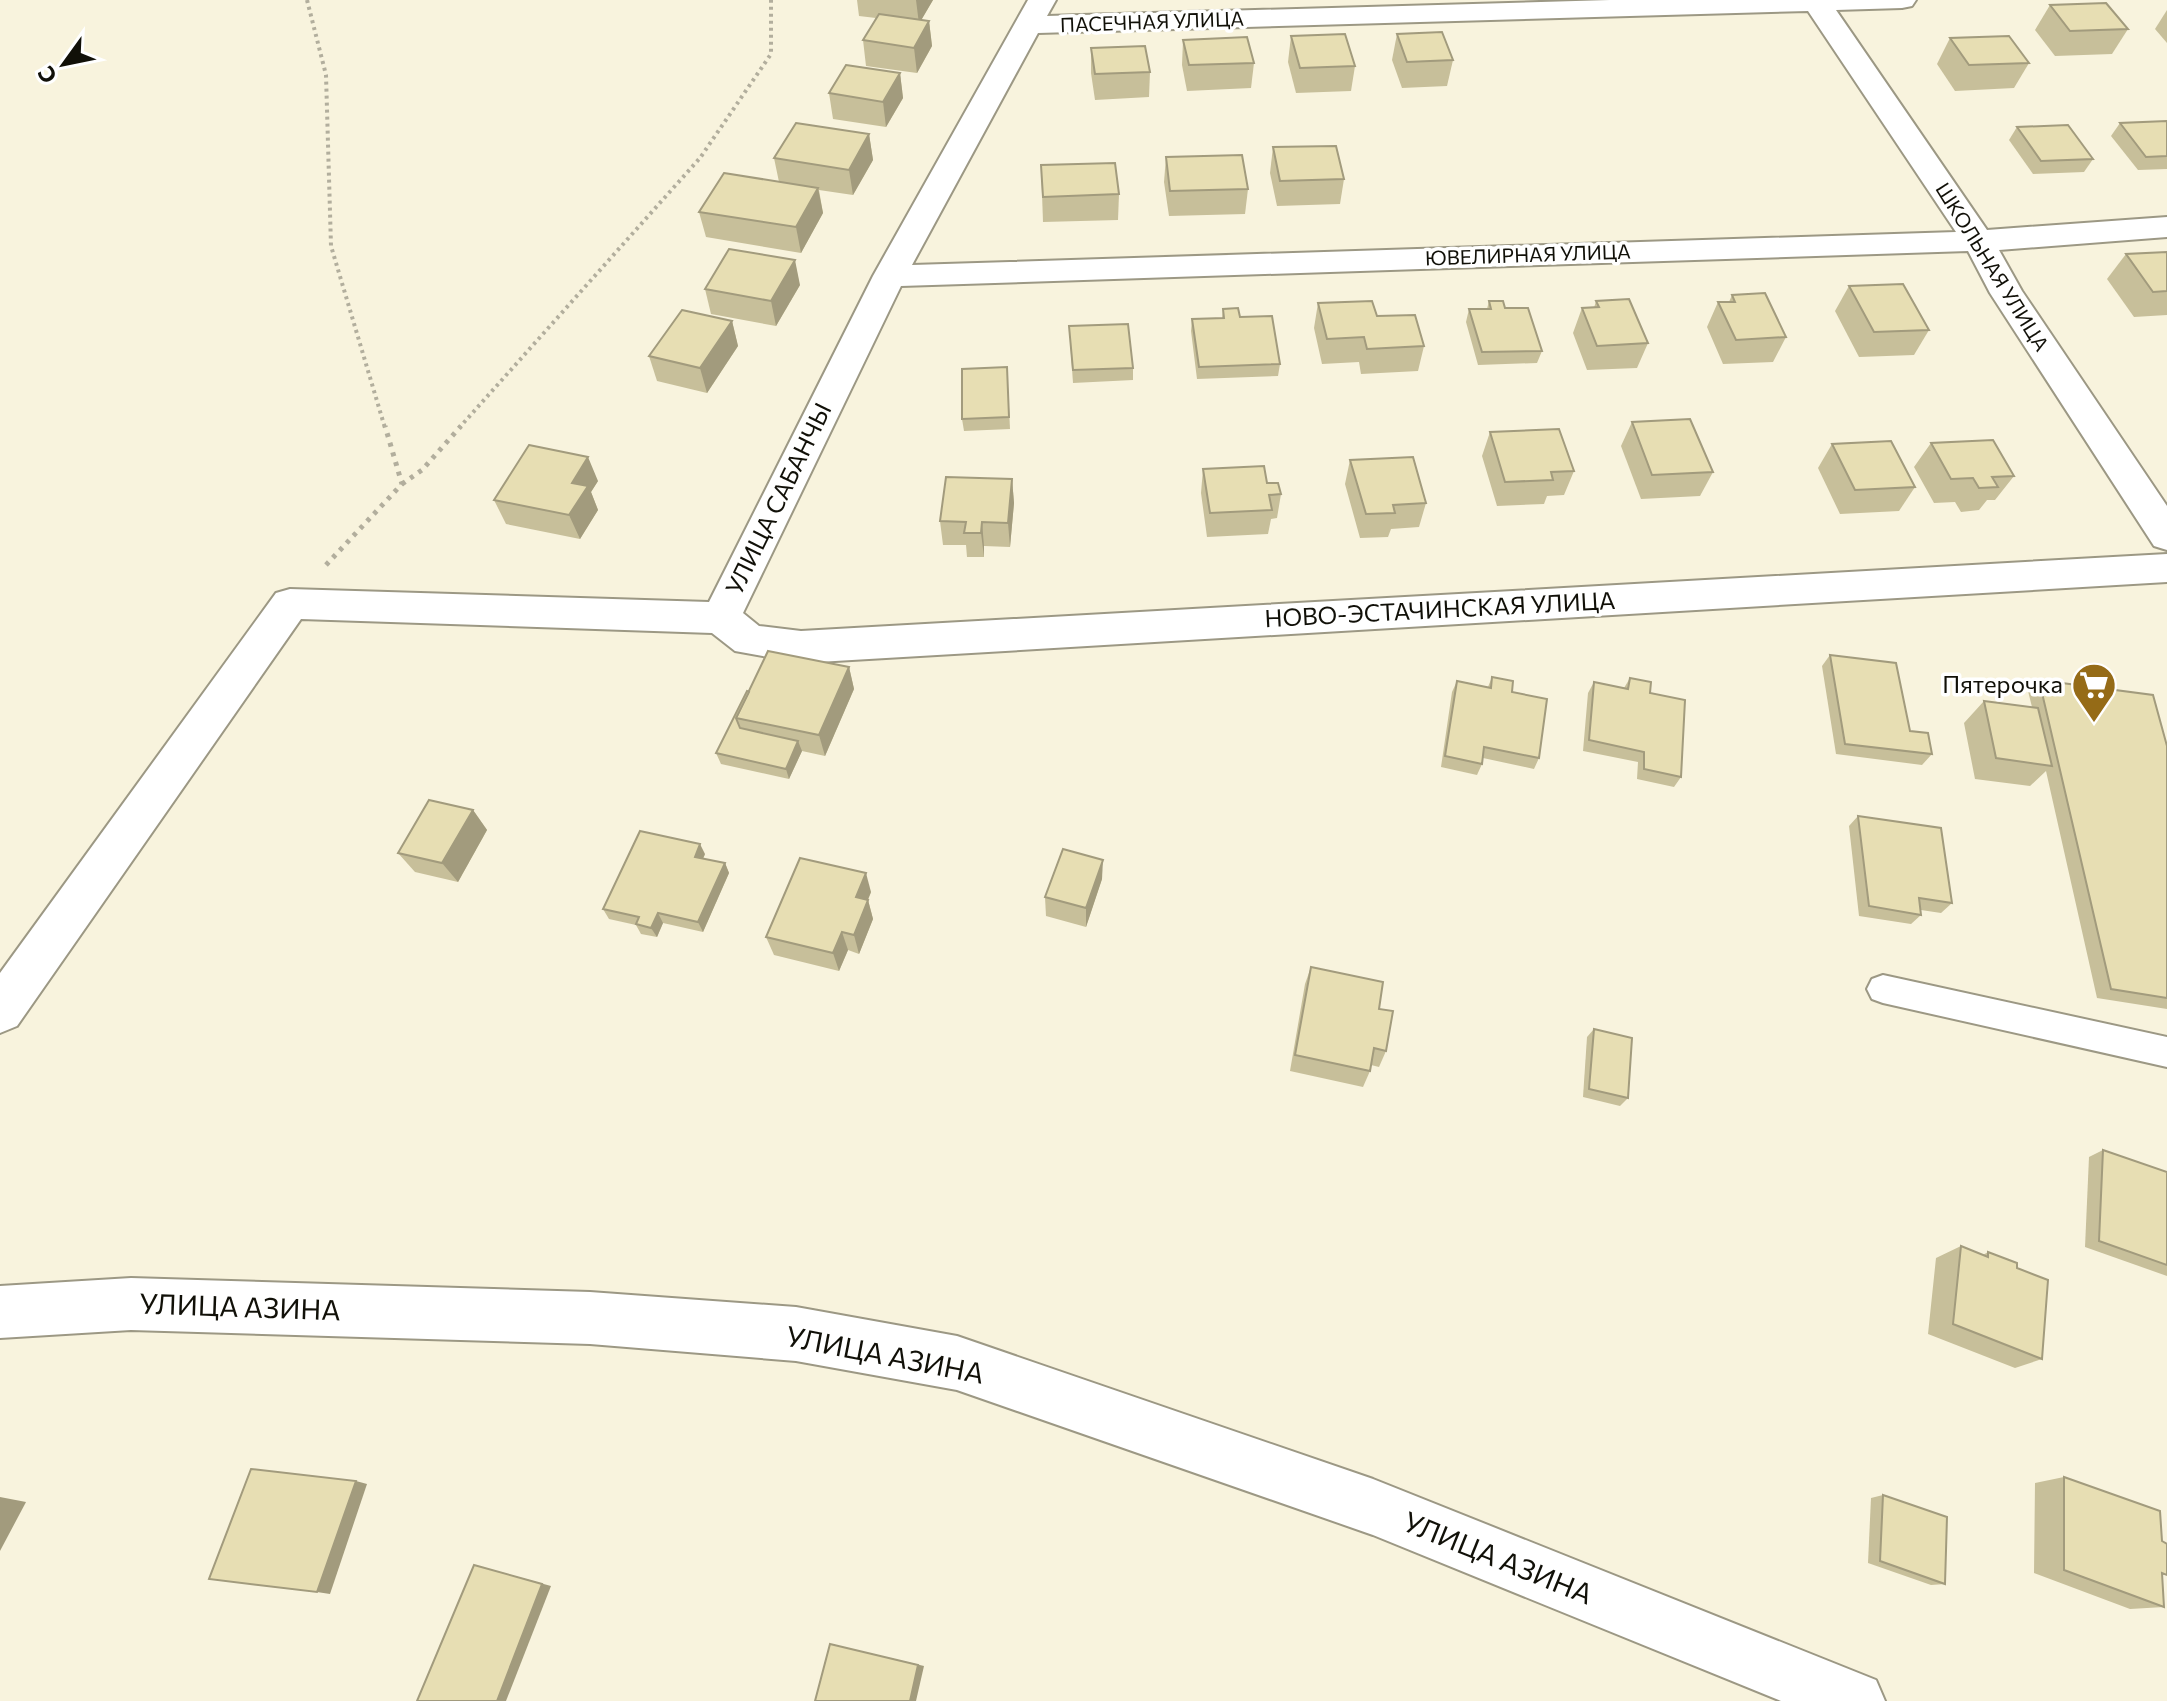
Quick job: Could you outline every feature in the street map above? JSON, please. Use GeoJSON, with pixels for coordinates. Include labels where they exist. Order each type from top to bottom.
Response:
{"type":"FeatureCollection","features":[{"type":"Feature","properties":{"kind":"street","name":"ПАСЕЧНАЯ УЛИЦА"},"geometry":{"type":"LineString","coordinates":[[1034,13],[1902,0]]}},
{"type":"Feature","properties":{"kind":"street","name":"ШКОЛЬНАЯ УЛИЦА"},"geometry":{"type":"LineString","coordinates":[[1816,2],[1978,241],[2007,293],[2167,536]]}},
{"type":"Feature","properties":{"kind":"street","name":"УЛИЦА САБАНЧЫ"},"geometry":{"type":"LineString","coordinates":[[290,604],[721,618],[889,276],[1034,13]]}},
{"type":"Feature","properties":{"kind":"street","name":"ЮВЕЛИРНАЯ УЛИЦА"},"geometry":{"type":"LineString","coordinates":[[889,276],[1978,241],[2167,227]]}},
{"type":"Feature","properties":{"kind":"street","name":"НОВО-ЭСТАЧИНСКАЯ УЛИЦА"},"geometry":{"type":"LineString","coordinates":[[721,618],[749,640],[801,647],[2167,568]]}},
{"type":"Feature","properties":{"kind":"street"},"geometry":{"type":"LineString","coordinates":[[0,1011],[290,604]]}},
{"type":"Feature","properties":{"kind":"street","name":"УЛИЦА АЗИНА"},"geometry":{"type":"LineString","coordinates":[[0,1312],[131,1304],[590,1318],[796,1334],[957,1363],[1373,1507],[1855,1701]]}},
{"type":"Feature","properties":{"kind":"lane"},"geometry":{"type":"LineString","coordinates":[[1883,989],[2167,1052]]}},
{"type":"Feature","properties":{"kind":"path"},"geometry":{"type":"LineString","coordinates":[[307,0],[326,75],[331,246],[402,484]]}},
{"type":"Feature","properties":{"kind":"path"},"geometry":{"type":"LineString","coordinates":[[290,604],[402,484],[422,470],[700,158],[771,54],[771,0]]}},
{"type":"Feature","properties":{"kind":"building"},"geometry":{"type":"Polygon","coordinates":[[[2106,3],[2128,29],[2070,31],[2050,5],[2106,3]]]}},
{"type":"Feature","properties":{"kind":"building"},"geometry":{"type":"Polygon","coordinates":[[[879,14],[929,21],[914,48],[863,40],[879,14]]]}},
{"type":"Feature","properties":{"kind":"building"},"geometry":{"type":"Polygon","coordinates":[[[1442,32],[1453,60],[1407,62],[1397,34],[1442,32]]]}},
{"type":"Feature","properties":{"kind":"building"},"geometry":{"type":"Polygon","coordinates":[[[1345,34],[1355,66],[1300,68],[1291,36],[1345,34]]]}},
{"type":"Feature","properties":{"kind":"building"},"geometry":{"type":"Polygon","coordinates":[[[2009,36],[2029,63],[1969,65],[1950,38],[2009,36]]]}},
{"type":"Feature","properties":{"kind":"building"},"geometry":{"type":"Polygon","coordinates":[[[1247,37],[1254,63],[1189,65],[1183,40],[1247,37]]]}},
{"type":"Feature","properties":{"kind":"building"},"geometry":{"type":"Polygon","coordinates":[[[1145,46],[1150,72],[1095,74],[1091,48],[1145,46]]]}},
{"type":"Feature","properties":{"kind":"building"},"geometry":{"type":"Polygon","coordinates":[[[846,65],[900,73],[883,102],[829,93],[846,65]]]}},
{"type":"Feature","properties":{"kind":"building"},"geometry":{"type":"Polygon","coordinates":[[[2167,121],[2167,156],[2146,157],[2120,123],[2167,121]]]}},
{"type":"Feature","properties":{"kind":"building"},"geometry":{"type":"Polygon","coordinates":[[[796,123],[869,134],[849,170],[774,158],[796,123]]]}},
{"type":"Feature","properties":{"kind":"building"},"geometry":{"type":"Polygon","coordinates":[[[2068,125],[2093,159],[2041,161],[2017,127],[2068,125]]]}},
{"type":"Feature","properties":{"kind":"building"},"geometry":{"type":"Polygon","coordinates":[[[1336,146],[1344,179],[1280,181],[1273,147],[1336,146]]]}},
{"type":"Feature","properties":{"kind":"building"},"geometry":{"type":"Polygon","coordinates":[[[1242,155],[1248,189],[1170,191],[1166,157],[1242,155]]]}},
{"type":"Feature","properties":{"kind":"building"},"geometry":{"type":"Polygon","coordinates":[[[1115,163],[1119,194],[1043,197],[1041,165],[1115,163]]]}},
{"type":"Feature","properties":{"kind":"building"},"geometry":{"type":"Polygon","coordinates":[[[724,173],[818,188],[796,227],[699,212],[724,173]]]}},
{"type":"Feature","properties":{"kind":"building"},"geometry":{"type":"Polygon","coordinates":[[[729,249],[795,260],[771,301],[705,289],[729,249]]]}},
{"type":"Feature","properties":{"kind":"building"},"geometry":{"type":"Polygon","coordinates":[[[2167,252],[2167,291],[2153,292],[2126,254],[2167,252]]]}},
{"type":"Feature","properties":{"kind":"building"},"geometry":{"type":"Polygon","coordinates":[[[1903,284],[1929,330],[1874,332],[1849,286],[1903,284]]]}},
{"type":"Feature","properties":{"kind":"building"},"geometry":{"type":"Polygon","coordinates":[[[1765,293],[1786,337],[1736,340],[1718,302],[1735,302],[1732,295],[1765,293]]]}},
{"type":"Feature","properties":{"kind":"building"},"geometry":{"type":"Polygon","coordinates":[[[1629,299],[1648,343],[1597,346],[1582,308],[1599,307],[1596,301],[1629,299]]]}},
{"type":"Feature","properties":{"kind":"building"},"geometry":{"type":"Polygon","coordinates":[[[1372,301],[1377,316],[1415,315],[1424,346],[1367,349],[1364,337],[1327,339],[1318,303],[1372,301]]]}},
{"type":"Feature","properties":{"kind":"building"},"geometry":{"type":"Polygon","coordinates":[[[1489,301],[1503,301],[1505,308],[1528,308],[1542,351],[1482,352],[1469,309],[1491,309],[1489,301]]]}},
{"type":"Feature","properties":{"kind":"building"},"geometry":{"type":"Polygon","coordinates":[[[1238,308],[1240,317],[1272,316],[1280,364],[1199,367],[1192,319],[1224,318],[1223,309],[1238,308]]]}},
{"type":"Feature","properties":{"kind":"building"},"geometry":{"type":"Polygon","coordinates":[[[682,310],[732,321],[700,368],[649,356],[682,310]]]}},
{"type":"Feature","properties":{"kind":"building"},"geometry":{"type":"Polygon","coordinates":[[[1128,324],[1133,368],[1073,370],[1069,326],[1128,324]]]}},
{"type":"Feature","properties":{"kind":"building"},"geometry":{"type":"Polygon","coordinates":[[[1007,367],[1009,417],[962,419],[962,369],[1007,367]]]}},
{"type":"Feature","properties":{"kind":"building"},"geometry":{"type":"Polygon","coordinates":[[[1690,419],[1713,472],[1652,475],[1632,422],[1690,419]]]}},
{"type":"Feature","properties":{"kind":"building"},"geometry":{"type":"Polygon","coordinates":[[[1559,429],[1574,471],[1551,472],[1553,480],[1505,482],[1490,432],[1559,429]]]}},
{"type":"Feature","properties":{"kind":"building"},"geometry":{"type":"Polygon","coordinates":[[[1993,440],[2014,476],[1992,477],[1998,487],[1979,488],[1973,478],[1951,479],[1931,443],[1993,440]]]}},
{"type":"Feature","properties":{"kind":"building"},"geometry":{"type":"Polygon","coordinates":[[[1891,441],[1915,487],[1855,490],[1832,444],[1891,441]]]}},
{"type":"Feature","properties":{"kind":"building"},"geometry":{"type":"Polygon","coordinates":[[[529,445],[588,457],[572,483],[588,486],[569,515],[494,500],[529,445]]]}},
{"type":"Feature","properties":{"kind":"building"},"geometry":{"type":"Polygon","coordinates":[[[1413,457],[1426,503],[1393,505],[1395,513],[1366,514],[1350,460],[1413,457]]]}},
{"type":"Feature","properties":{"kind":"building"},"geometry":{"type":"Polygon","coordinates":[[[1264,466],[1267,483],[1278,483],[1281,494],[1269,495],[1272,510],[1210,513],[1203,469],[1264,466]]]}},
{"type":"Feature","properties":{"kind":"building"},"geometry":{"type":"Polygon","coordinates":[[[946,477],[1012,479],[1008,523],[982,522],[981,533],[964,533],[966,522],[940,521],[946,477]]]}},
{"type":"Feature","properties":{"kind":"building"},"geometry":{"type":"Polygon","coordinates":[[[768,651],[849,667],[819,735],[736,718],[768,651]]]}},
{"type":"Feature","properties":{"kind":"building"},"geometry":{"type":"Polygon","coordinates":[[[1830,655],[1896,663],[1910,731],[1928,733],[1932,754],[1845,744],[1830,655]]]}},
{"type":"Feature","properties":{"kind":"building"},"geometry":{"type":"Polygon","coordinates":[[[1492,677],[1513,681],[1512,692],[1547,699],[1539,758],[1484,747],[1482,764],[1445,756],[1457,681],[1491,688],[1492,677]]]}},
{"type":"Feature","properties":{"kind":"building"},"geometry":{"type":"Polygon","coordinates":[[[1630,678],[1651,682],[1650,693],[1685,700],[1681,777],[1644,769],[1644,752],[1589,740],[1594,682],[1628,689],[1630,678]]]}},
{"type":"Feature","properties":{"kind":"building"},"geometry":{"type":"Polygon","coordinates":[[[2039,680],[2153,695],[2167,746],[2167,998],[2111,989],[2039,680]]]}},
{"type":"Feature","properties":{"kind":"building"},"geometry":{"type":"Polygon","coordinates":[[[747,691],[736,718],[740,728],[798,741],[786,769],[716,753],[747,691]]]}},
{"type":"Feature","properties":{"kind":"building"},"geometry":{"type":"Polygon","coordinates":[[[1984,701],[2038,708],[2052,766],[1996,758],[1984,701]]]}},
{"type":"Feature","properties":{"kind":"building"},"geometry":{"type":"Polygon","coordinates":[[[429,800],[473,810],[442,863],[398,853],[429,800]]]}},
{"type":"Feature","properties":{"kind":"building"},"geometry":{"type":"Polygon","coordinates":[[[1858,816],[1941,828],[1952,903],[1919,898],[1921,915],[1869,906],[1858,816]]]}},
{"type":"Feature","properties":{"kind":"building"},"geometry":{"type":"Polygon","coordinates":[[[640,831],[700,844],[695,857],[725,863],[698,922],[658,913],[651,928],[636,924],[639,917],[603,909],[640,831]]]}},
{"type":"Feature","properties":{"kind":"building"},"geometry":{"type":"Polygon","coordinates":[[[1063,849],[1103,860],[1086,908],[1045,897],[1063,849]]]}},
{"type":"Feature","properties":{"kind":"building"},"geometry":{"type":"Polygon","coordinates":[[[800,858],[866,873],[856,897],[868,900],[854,935],[842,932],[833,953],[766,937],[800,858]]]}},
{"type":"Feature","properties":{"kind":"building"},"geometry":{"type":"Polygon","coordinates":[[[1311,967],[1383,982],[1379,1009],[1393,1011],[1386,1051],[1374,1048],[1370,1071],[1295,1055],[1311,967]]]}},
{"type":"Feature","properties":{"kind":"building"},"geometry":{"type":"Polygon","coordinates":[[[1594,1029],[1632,1038],[1628,1098],[1589,1089],[1594,1029]]]}},
{"type":"Feature","properties":{"kind":"building"},"geometry":{"type":"Polygon","coordinates":[[[2103,1150],[2167,1172],[2167,1265],[2099,1241],[2103,1150]]]}},
{"type":"Feature","properties":{"kind":"building"},"geometry":{"type":"Polygon","coordinates":[[[1961,1246],[1988,1257],[1988,1252],[2017,1263],[2017,1268],[2048,1280],[2042,1359],[1953,1324],[1961,1246]]]}},
{"type":"Feature","properties":{"kind":"building"},"geometry":{"type":"Polygon","coordinates":[[[251,1469],[356,1481],[317,1592],[209,1579],[251,1469]]]}},
{"type":"Feature","properties":{"kind":"building"},"geometry":{"type":"Polygon","coordinates":[[[2064,1477],[2160,1511],[2162,1541],[2167,1544],[2167,1575],[2162,1573],[2164,1607],[2064,1570],[2064,1477]]]}},
{"type":"Feature","properties":{"kind":"building"},"geometry":{"type":"Polygon","coordinates":[[[1883,1495],[1947,1517],[1945,1584],[1880,1561],[1883,1495]]]}},
{"type":"Feature","properties":{"kind":"building"},"geometry":{"type":"Polygon","coordinates":[[[474,1565],[542,1584],[497,1701],[417,1701],[474,1565]]]}},
{"type":"Feature","properties":{"kind":"building"},"geometry":{"type":"Polygon","coordinates":[[[830,1644],[918,1665],[910,1701],[815,1701],[830,1644]]]}},
{"type":"Feature","properties":{"kind":"place","name":"Пятерочка"},"geometry":{"type":"Point","coordinates":[2094,724]}}]}
